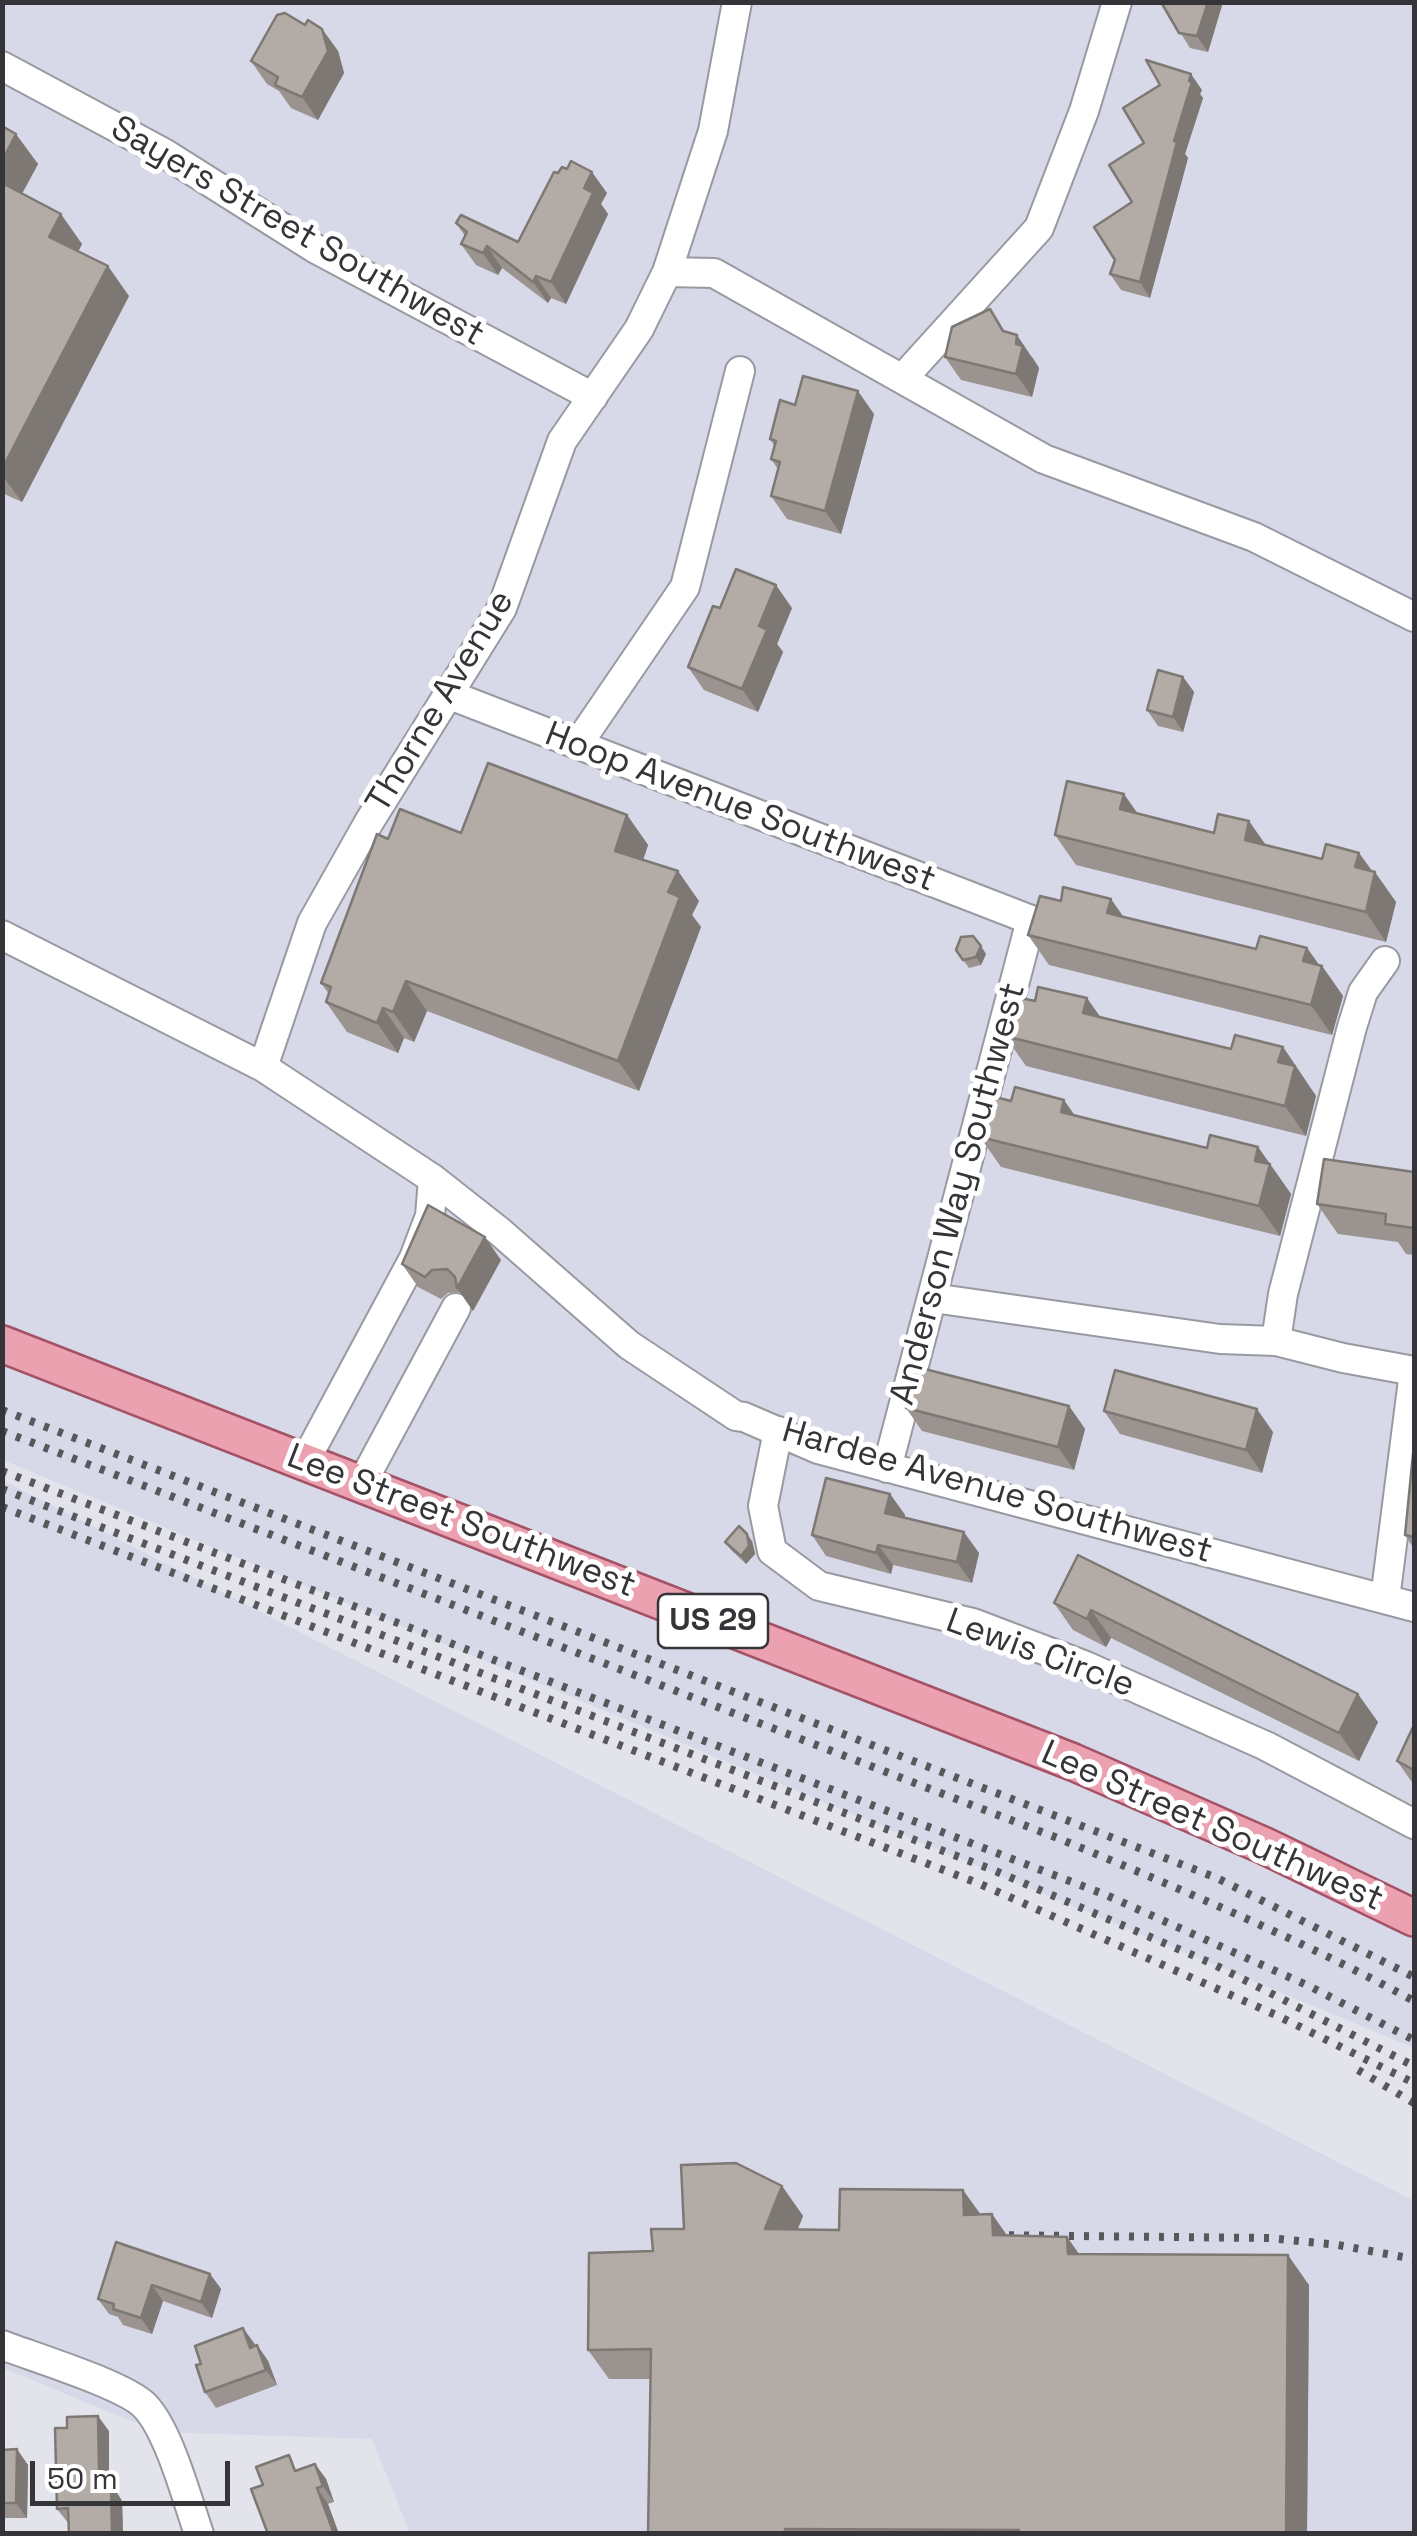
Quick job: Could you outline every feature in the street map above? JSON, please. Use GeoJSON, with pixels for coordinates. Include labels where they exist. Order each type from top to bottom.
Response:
{"type":"FeatureCollection","features":[{"type":"Feature","properties":{"kind":"main road","name":"Lee Street Southwest"},"geometry":{"type":"LineString","coordinates":[[2,1344],[1073,1762],[1266,1846],[1414,1918]]}},
{"type":"Feature","properties":{"kind":"street","name":"Thorne Avenue"},"geometry":{"type":"LineString","coordinates":[[264,1067],[312,923],[368,822],[502,608],[562,440],[639,329],[667,272],[713,131],[737,2]]}},
{"type":"Feature","properties":{"kind":"street"},"geometry":{"type":"LineString","coordinates":[[903,378],[1039,228],[1090,93],[1117,2]]}},
{"type":"Feature","properties":{"kind":"street","name":"Sayers Street Southwest"},"geometry":{"type":"LineString","coordinates":[[2,66],[164,152],[316,249],[593,396]]}},
{"type":"Feature","properties":{"kind":"street"},"geometry":{"type":"LineString","coordinates":[[667,272],[714,273],[1044,459],[1254,537],[1414,617]]}},
{"type":"Feature","properties":{"kind":"street"},"geometry":{"type":"LineString","coordinates":[[578,744],[685,587],[740,371]]}},
{"type":"Feature","properties":{"kind":"street","name":"Hoop Avenue Southwest"},"geometry":{"type":"LineString","coordinates":[[450,695],[1030,920]]}},
{"type":"Feature","properties":{"kind":"street","name":"Anderson Way Southwest"},"geometry":{"type":"LineString","coordinates":[[888,1468],[1030,920]]}},
{"type":"Feature","properties":{"kind":"street","name":"Hardee Avenue Southwest"},"geometry":{"type":"LineString","coordinates":[[2,935],[264,1067],[433,1180],[493,1241],[629,1345],[736,1416],[818,1449],[1414,1607]]}},
{"type":"Feature","properties":{"kind":"street"},"geometry":{"type":"LineString","coordinates":[[1276,1341],[1283,1294],[1352,1028],[1363,992],[1385,962]]}},
{"type":"Feature","properties":{"kind":"street"},"geometry":{"type":"LineString","coordinates":[[305,1461],[414,1258],[430,1216],[433,1180]]}},
{"type":"Feature","properties":{"kind":"street"},"geometry":{"type":"LineString","coordinates":[[933,1298],[1220,1338],[1276,1341],[1414,1371],[1385,1599]]}},
{"type":"Feature","properties":{"kind":"street"},"geometry":{"type":"LineString","coordinates":[[362,1482],[456,1308]]}},
{"type":"Feature","properties":{"kind":"street","name":"Lewis Circle"},"geometry":{"type":"LineString","coordinates":[[778,1431],[763,1506],[772,1551],[819,1586],[973,1623],[1086,1666],[1266,1746],[1414,1824]]}},
{"type":"Feature","properties":{"kind":"street"},"geometry":{"type":"LineString","coordinates":[[2,2345],[126,2393],[144,2405],[160,2428],[199,2534]]}},
{"type":"Feature","properties":{"kind":"shaded area"},"geometry":{"type":"Polygon","coordinates":[[[2,3],[1414,3],[1414,2048],[3,1460],[2,3]]]}},
{"type":"Feature","properties":{"kind":"shaded area"},"geometry":{"type":"Polygon","coordinates":[[[2,1480],[1414,2201],[1414,2533],[410,2533],[372,2439],[158,2432],[3,2368],[2,1480]]]}},
{"type":"Feature","properties":{"kind":"building"},"geometry":{"type":"Polygon","coordinates":[[[1161,2],[1208,2],[1197,36],[1179,33],[1161,2]]]}},
{"type":"Feature","properties":{"kind":"building"},"geometry":{"type":"Polygon","coordinates":[[[285,13],[305,25],[308,20],[322,29],[328,51],[302,97],[275,85],[278,77],[251,61],[277,15],[285,13]]]}},
{"type":"Feature","properties":{"kind":"building"},"geometry":{"type":"Polygon","coordinates":[[[1146,60],[1191,74],[1192,82],[1140,282],[1110,274],[1115,260],[1094,227],[1132,202],[1109,165],[1144,143],[1123,108],[1160,85],[1146,60]]]}},
{"type":"Feature","properties":{"kind":"building"},"geometry":{"type":"Polygon","coordinates":[[[2,126],[16,134],[2,161],[2,126]]]}},
{"type":"Feature","properties":{"kind":"building"},"geometry":{"type":"Polygon","coordinates":[[[571,161],[592,172],[584,188],[593,193],[551,282],[536,276],[533,282],[487,246],[483,253],[461,244],[467,232],[456,223],[461,215],[518,242],[554,172],[562,167],[567,169],[571,161]]]}},
{"type":"Feature","properties":{"kind":"building"},"geometry":{"type":"Polygon","coordinates":[[[2,183],[61,214],[49,237],[108,266],[2,469],[2,183]]]}},
{"type":"Feature","properties":{"kind":"building"},"geometry":{"type":"Polygon","coordinates":[[[990,309],[1003,331],[1017,335],[1016,344],[1023,346],[1016,374],[945,357],[952,327],[990,309]]]}},
{"type":"Feature","properties":{"kind":"building"},"geometry":{"type":"Polygon","coordinates":[[[803,376],[858,391],[825,511],[771,496],[780,462],[771,459],[776,441],[770,439],[780,400],[795,405],[803,376]]]}},
{"type":"Feature","properties":{"kind":"building"},"geometry":{"type":"Polygon","coordinates":[[[736,569],[776,585],[759,626],[767,630],[742,689],[688,667],[713,606],[720,608],[736,569]]]}},
{"type":"Feature","properties":{"kind":"building"},"geometry":{"type":"Polygon","coordinates":[[[1158,670],[1183,677],[1173,717],[1147,710],[1158,670]]]}},
{"type":"Feature","properties":{"kind":"building"},"geometry":{"type":"Polygon","coordinates":[[[488,763],[627,815],[615,851],[678,871],[668,892],[680,897],[618,1061],[406,981],[393,1012],[383,1008],[377,1023],[326,1002],[331,987],[321,983],[377,834],[388,839],[400,809],[461,833],[488,763]]]}},
{"type":"Feature","properties":{"kind":"building"},"geometry":{"type":"Polygon","coordinates":[[[1067,781],[1124,794],[1120,809],[1214,833],[1218,814],[1249,821],[1245,840],[1322,859],[1326,844],[1359,853],[1355,867],[1375,872],[1366,912],[1055,835],[1067,781]]]}},
{"type":"Feature","properties":{"kind":"building"},"geometry":{"type":"Polygon","coordinates":[[[1063,887],[1111,899],[1107,913],[1256,949],[1260,936],[1307,948],[1303,961],[1322,966],[1311,1005],[1028,935],[1040,896],[1061,901],[1063,887]]]}},
{"type":"Feature","properties":{"kind":"building"},"geometry":{"type":"Polygon","coordinates":[[[973,936],[981,946],[976,957],[963,960],[956,950],[961,937],[973,936]]]}},
{"type":"Feature","properties":{"kind":"building"},"geometry":{"type":"Polygon","coordinates":[[[1038,987],[1087,998],[1083,1013],[1231,1049],[1235,1035],[1283,1047],[1278,1062],[1295,1066],[1285,1106],[1005,1036],[1015,997],[1035,1001],[1038,987]]]}},
{"type":"Feature","properties":{"kind":"building"},"geometry":{"type":"Polygon","coordinates":[[[1015,1087],[1064,1100],[1061,1112],[1137,1131],[1207,1148],[1210,1135],[1258,1147],[1255,1161],[1270,1164],[1259,1206],[980,1137],[991,1096],[1011,1101],[1015,1087]]]}},
{"type":"Feature","properties":{"kind":"building"},"geometry":{"type":"Polygon","coordinates":[[[1324,1159],[1414,1172],[1414,1228],[1385,1224],[1386,1214],[1317,1204],[1324,1159]]]}},
{"type":"Feature","properties":{"kind":"building"},"geometry":{"type":"Polygon","coordinates":[[[428,1205],[485,1237],[457,1288],[455,1277],[447,1269],[432,1270],[425,1277],[402,1264],[428,1205]]]}},
{"type":"Feature","properties":{"kind":"building"},"geometry":{"type":"Polygon","coordinates":[[[917,1367],[1069,1406],[1058,1447],[906,1408],[917,1367]]]}},
{"type":"Feature","properties":{"kind":"building"},"geometry":{"type":"Polygon","coordinates":[[[1115,1370],[1257,1409],[1246,1450],[1104,1411],[1115,1370]]]}},
{"type":"Feature","properties":{"kind":"building"},"geometry":{"type":"Polygon","coordinates":[[[1414,1444],[1414,1537],[1405,1535],[1414,1444]]]}},
{"type":"Feature","properties":{"kind":"building"},"geometry":{"type":"Polygon","coordinates":[[[826,1478],[890,1494],[885,1513],[964,1532],[957,1562],[878,1545],[876,1553],[812,1535],[826,1478]]]}},
{"type":"Feature","properties":{"kind":"building"},"geometry":{"type":"Polygon","coordinates":[[[739,1526],[747,1534],[749,1546],[741,1556],[725,1542],[739,1526]]]}},
{"type":"Feature","properties":{"kind":"building"},"geometry":{"type":"Polygon","coordinates":[[[1078,1555],[1358,1694],[1339,1733],[1091,1610],[1087,1619],[1054,1603],[1078,1555]]]}},
{"type":"Feature","properties":{"kind":"building"},"geometry":{"type":"Polygon","coordinates":[[[1414,1727],[1414,1770],[1397,1761],[1414,1727]]]}},
{"type":"Feature","properties":{"kind":"building"},"geometry":{"type":"Polygon","coordinates":[[[736,2163],[782,2186],[765,2229],[839,2230],[840,2189],[963,2190],[964,2215],[992,2214],[993,2235],[1067,2237],[1068,2254],[1288,2255],[1286,2534],[785,2529],[785,2534],[648,2534],[651,2349],[588,2350],[589,2253],[653,2251],[651,2229],[684,2229],[681,2165],[736,2163]]]}},
{"type":"Feature","properties":{"kind":"building"},"geometry":{"type":"Polygon","coordinates":[[[116,2242],[210,2274],[201,2302],[152,2285],[141,2318],[113,2309],[114,2304],[98,2299],[116,2242]]]}},
{"type":"Feature","properties":{"kind":"building"},"geometry":{"type":"Polygon","coordinates":[[[243,2328],[250,2348],[257,2345],[266,2370],[205,2392],[196,2365],[201,2364],[195,2346],[243,2328]]]}},
{"type":"Feature","properties":{"kind":"building"},"geometry":{"type":"Polygon","coordinates":[[[98,2416],[99,2470],[102,2486],[111,2485],[112,2534],[69,2534],[68,2508],[57,2509],[55,2428],[67,2428],[67,2417],[98,2416]]]}},
{"type":"Feature","properties":{"kind":"building"},"geometry":{"type":"Polygon","coordinates":[[[17,2449],[16,2503],[2,2503],[2,2450],[17,2449]]]}},
{"type":"Feature","properties":{"kind":"building"},"geometry":{"type":"Polygon","coordinates":[[[289,2455],[295,2471],[315,2464],[323,2486],[317,2488],[334,2534],[268,2534],[251,2489],[263,2485],[256,2467],[289,2455]]]}},
{"type":"Feature","properties":{"kind":"railway"},"geometry":{"type":"LineString","coordinates":[[2,1410],[1217,1878],[1414,1977]]}},
{"type":"Feature","properties":{"kind":"railway"},"geometry":{"type":"LineString","coordinates":[[2,1431],[1060,1839],[1284,1936],[1414,2001]]}},
{"type":"Feature","properties":{"kind":"railway"},"geometry":{"type":"LineString","coordinates":[[2,1471],[1106,1895],[1309,1986],[1414,2040]]}},
{"type":"Feature","properties":{"kind":"railway"},"geometry":{"type":"LineString","coordinates":[[2,1489],[993,1870],[1211,1963],[1414,2066]]}},
{"type":"Feature","properties":{"kind":"railway"},"geometry":{"type":"LineString","coordinates":[[2,1507],[980,1884],[1276,2015],[1414,2083]]}},
{"type":"Feature","properties":{"kind":"railway"},"geometry":{"type":"LineString","coordinates":[[1358,2070],[1414,2103]]}},
{"type":"Feature","properties":{"kind":"railway"},"geometry":{"type":"LineString","coordinates":[[979,2235],[1269,2238],[1414,2259]]}}]}
